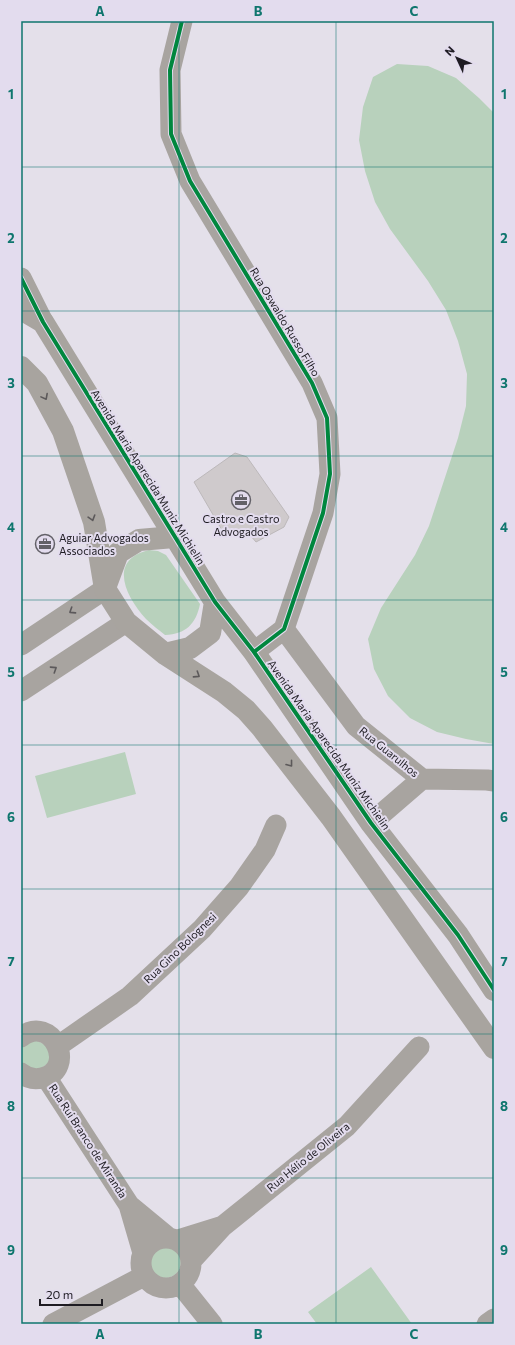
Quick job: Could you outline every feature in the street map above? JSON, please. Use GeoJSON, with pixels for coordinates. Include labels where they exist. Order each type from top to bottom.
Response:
{"type":"FeatureCollection","features":[{"type":"Feature","properties":{"kind":"street","name":"Rua Oswaldo Russo Filho"},"geometry":{"type":"LineString","coordinates":[[182,21],[170,70],[171,134],[190,181],[312,383],[327,418],[330,474],[323,513],[284,629]]}},
{"type":"Feature","properties":{"kind":"street"},"geometry":{"type":"LineString","coordinates":[[21,278],[43,322]]}},
{"type":"Feature","properties":{"kind":"street"},"geometry":{"type":"LineString","coordinates":[[21,309],[43,322]]}},
{"type":"Feature","properties":{"kind":"street","name":"Avenida Maria Aparecida Muniz Michielin"},"geometry":{"type":"LineString","coordinates":[[43,322],[215,602],[254,652],[371,823],[458,935],[494,990]]}},
{"type":"Feature","properties":{"kind":"street"},"geometry":{"type":"LineString","coordinates":[[21,367],[38,383],[63,431],[94,522],[105,589],[126,622],[165,654],[224,692],[246,710],[262,728],[331,817],[494,1048]]}},
{"type":"Feature","properties":{"kind":"street"},"geometry":{"type":"LineString","coordinates":[[21,645],[105,589],[118,553],[139,540],[174,536]]}},
{"type":"Feature","properties":{"kind":"street"},"geometry":{"type":"LineString","coordinates":[[165,654],[190,648],[210,633],[215,602]]}},
{"type":"Feature","properties":{"kind":"street"},"geometry":{"type":"LineString","coordinates":[[21,690],[126,622]]}},
{"type":"Feature","properties":{"kind":"street"},"geometry":{"type":"LineString","coordinates":[[254,652],[284,629]]}},
{"type":"Feature","properties":{"kind":"street","name":"Rua Guarulhos"},"geometry":{"type":"LineString","coordinates":[[284,629],[356,726],[422,779],[494,781]]}},
{"type":"Feature","properties":{"kind":"street"},"geometry":{"type":"LineString","coordinates":[[371,823],[422,779]]}},
{"type":"Feature","properties":{"kind":"street","name":"Rua Gino Bolognesi"},"geometry":{"type":"LineString","coordinates":[[58,1046],[130,996],[202,929],[239,887],[265,850],[276,825]]}},
{"type":"Feature","properties":{"kind":"street"},"geometry":{"type":"LineString","coordinates":[[21,1073],[31,1079],[46,1077],[57,1067],[60,1053],[58,1046],[48,1034],[40,1032],[22,1032]]}},
{"type":"Feature","properties":{"kind":"street","name":"Rua Hélio de Oliveira"},"geometry":{"type":"LineString","coordinates":[[223,1226],[347,1126],[419,1047]]}},
{"type":"Feature","properties":{"kind":"street","name":"Rua Rui Branco de Miranda"},"geometry":{"type":"LineString","coordinates":[[46,1077],[129,1206],[142,1253]]}},
{"type":"Feature","properties":{"kind":"street","name":"Rua Rui Branco de Miranda"},"geometry":{"type":"LineString","coordinates":[[129,1206],[173,1239]]}},
{"type":"Feature","properties":{"kind":"street"},"geometry":{"type":"LineString","coordinates":[[173,1239],[185,1245],[189,1252],[191,1261],[190,1269],[187,1277],[180,1284],[173,1287],[164,1288],[156,1286],[149,1282],[144,1276],[141,1268],[142,1253],[146,1247],[153,1241],[161,1238],[173,1239],[223,1226]]}},
{"type":"Feature","properties":{"kind":"street"},"geometry":{"type":"LineString","coordinates":[[191,1261],[223,1226]]}},
{"type":"Feature","properties":{"kind":"street"},"geometry":{"type":"LineString","coordinates":[[53,1324],[144,1276]]}},
{"type":"Feature","properties":{"kind":"street"},"geometry":{"type":"LineString","coordinates":[[180,1284],[212,1324]]}},
{"type":"Feature","properties":{"kind":"street"},"geometry":{"type":"LineString","coordinates":[[487,1324],[494,1319]]}},
{"type":"Feature","properties":{"kind":"green space"},"geometry":{"type":"Polygon","coordinates":[[[397,64],[428,66],[456,78],[494,113],[494,744],[437,732],[410,718],[388,696],[374,669],[368,639],[381,608],[415,555],[429,526],[458,438],[466,406],[467,374],[458,341],[446,310],[428,281],[390,229],[375,202],[365,171],[359,140],[363,107],[373,77],[397,64]]]}},
{"type":"Feature","properties":{"kind":"green space"},"geometry":{"type":"Polygon","coordinates":[[[149,550],[158,551],[166,555],[200,604],[193,622],[189,627],[179,633],[165,635],[146,619],[132,600],[127,590],[124,580],[124,570],[128,562],[136,555],[149,550]]]}},
{"type":"Feature","properties":{"kind":"green space"},"geometry":{"type":"Polygon","coordinates":[[[125,752],[136,794],[47,818],[35,776],[125,752]]]}},
{"type":"Feature","properties":{"kind":"green space"},"geometry":{"type":"Polygon","coordinates":[[[36,1040],[49,1047],[50,1062],[37,1071],[21,1064],[22,1048],[26,1044],[36,1040]]]}},
{"type":"Feature","properties":{"kind":"green space"},"geometry":{"type":"Polygon","coordinates":[[[162,1246],[168,1246],[178,1253],[181,1262],[180,1268],[174,1275],[168,1278],[162,1278],[152,1271],[149,1265],[149,1259],[156,1249],[162,1246]]]}},
{"type":"Feature","properties":{"kind":"green space"},"geometry":{"type":"Polygon","coordinates":[[[371,1267],[412,1324],[317,1324],[308,1312],[371,1267]]]}},
{"type":"Feature","properties":{"kind":"building","name":"Castro e Castro Advogados"},"geometry":{"type":"Polygon","coordinates":[[[235,453],[247,457],[289,517],[284,527],[256,542],[245,529],[226,537],[194,482],[235,453]]]}},
{"type":"Feature","properties":{"kind":"cycle path"},"geometry":{"type":"LineString","coordinates":[[182,21],[170,70],[171,134],[190,181],[312,383],[327,418],[330,474],[323,513],[284,629],[254,652]]}},
{"type":"Feature","properties":{"kind":"cycle path"},"geometry":{"type":"LineString","coordinates":[[21,278],[43,322],[215,602],[254,652],[371,823],[458,935],[494,990]]}},
{"type":"Feature","properties":{"kind":"place","name":"Castro e Castro Advogados"},"geometry":{"type":"Point","coordinates":[241,500]}},
{"type":"Feature","properties":{"kind":"place","name":"Aguiar Advogados Associados"},"geometry":{"type":"Point","coordinates":[45,544]}}]}
